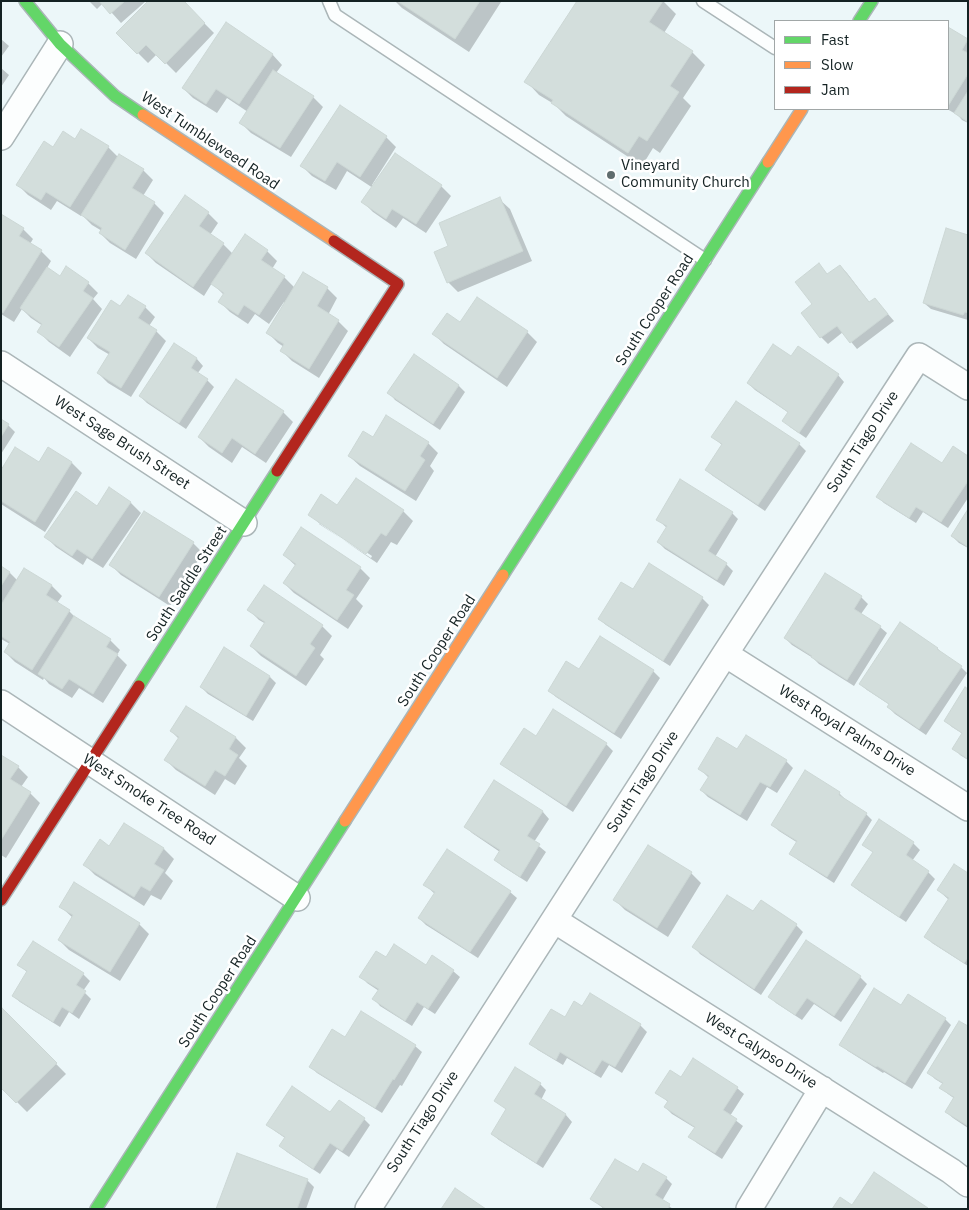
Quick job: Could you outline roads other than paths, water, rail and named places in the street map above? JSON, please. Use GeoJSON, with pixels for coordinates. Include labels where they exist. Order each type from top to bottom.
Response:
{"type":"FeatureCollection","features":[{"type":"Feature","properties":{"kind":"main road","name":"West Tumbleweed Road"},"geometry":{"type":"LineString","coordinates":[[25,1],[60,44],[115,96],[398,284]]}},
{"type":"Feature","properties":{"kind":"main road"},"geometry":{"type":"LineString","coordinates":[[860,20],[872,1]]}},
{"type":"Feature","properties":{"kind":"main road","name":"South Cooper Road"},"geometry":{"type":"LineString","coordinates":[[96,1209],[801,110]]}},
{"type":"Feature","properties":{"kind":"main road","name":"South Saddle Street"},"geometry":{"type":"LineString","coordinates":[[1,900],[398,284]]}},
{"type":"Feature","properties":{"kind":"street"},"geometry":{"type":"LineString","coordinates":[[1,137],[60,44]]}},
{"type":"Feature","properties":{"kind":"street","name":"South Tiago Drive"},"geometry":{"type":"LineString","coordinates":[[368,1209],[919,356],[968,387]]}},
{"type":"Feature","properties":{"kind":"street","name":"West Sage Brush Street"},"geometry":{"type":"LineString","coordinates":[[1,364],[244,523]]}},
{"type":"Feature","properties":{"kind":"street","name":"West Royal Palms Drive"},"geometry":{"type":"LineString","coordinates":[[725,654],[968,808]]}},
{"type":"Feature","properties":{"kind":"street","name":"West Smoke Tree Road"},"geometry":{"type":"LineString","coordinates":[[1,703],[297,898]]}},
{"type":"Feature","properties":{"kind":"street","name":"West Calypso Drive"},"geometry":{"type":"LineString","coordinates":[[554,920],[951,1171],[968,1184]]}},
{"type":"Feature","properties":{"kind":"street"},"geometry":{"type":"LineString","coordinates":[[749,1209],[822,1089]]}},
{"type":"Feature","properties":{"kind":"lane"},"geometry":{"type":"LineString","coordinates":[[329,1],[335,15],[705,260]]}},
{"type":"Feature","properties":{"kind":"lane"},"geometry":{"type":"LineString","coordinates":[[703,1],[774,47]]}},
{"type":"Feature","properties":{"kind":"place","name":"Vineyard Community Church"},"geometry":{"type":"Point","coordinates":[611,175]}}]}
